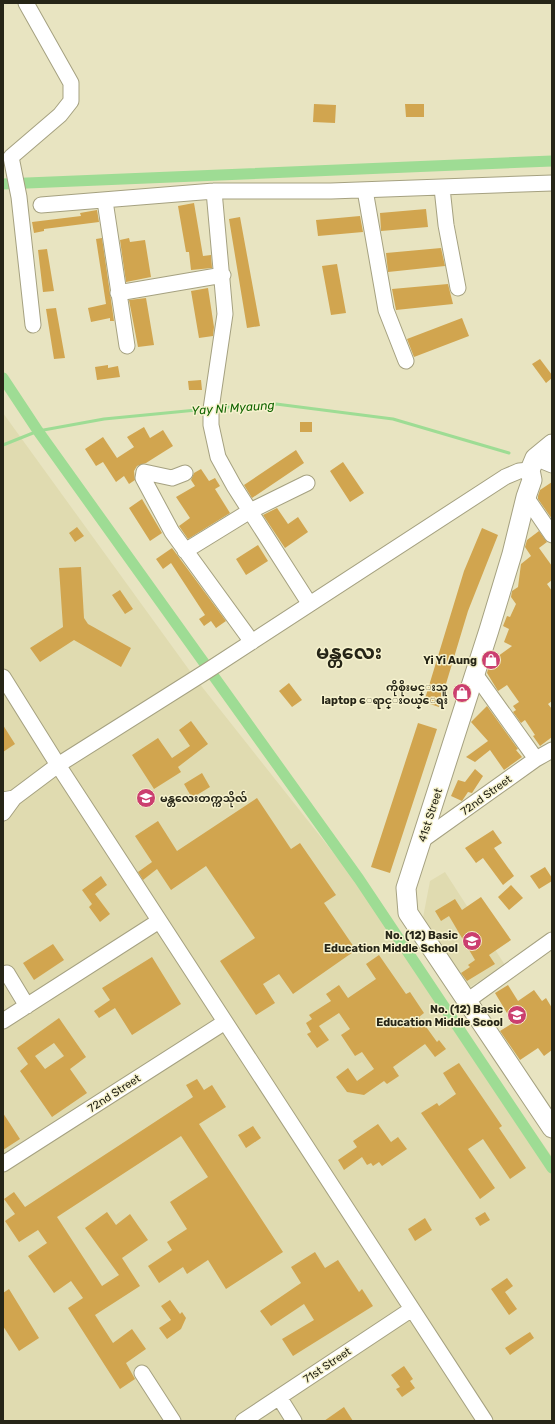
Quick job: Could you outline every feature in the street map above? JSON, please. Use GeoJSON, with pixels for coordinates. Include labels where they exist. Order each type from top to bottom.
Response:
{"type":"FeatureCollection","features":[{"type":"Feature","properties":{"kind":"main road"},"geometry":{"type":"LineString","coordinates":[[539,470],[552,444]]}},
{"type":"Feature","properties":{"kind":"main road","name":"41st Street"},"geometry":{"type":"LineString","coordinates":[[539,470],[406,888],[408,913],[552,1128]]}},
{"type":"Feature","properties":{"kind":"street"},"geometry":{"type":"LineString","coordinates":[[26,3],[71,83],[71,101],[60,115],[11,157],[12,171],[19,197],[32,325]]}},
{"type":"Feature","properties":{"kind":"street"},"geometry":{"type":"LineString","coordinates":[[41,205],[214,191],[365,190],[552,183]]}},
{"type":"Feature","properties":{"kind":"street"},"geometry":{"type":"LineString","coordinates":[[442,188],[446,225],[458,288]]}},
{"type":"Feature","properties":{"kind":"street"},"geometry":{"type":"LineString","coordinates":[[365,190],[386,310],[406,361]]}},
{"type":"Feature","properties":{"kind":"street"},"geometry":{"type":"LineString","coordinates":[[214,191],[223,275],[225,314],[211,409],[211,425],[218,457],[250,511],[309,603]]}},
{"type":"Feature","properties":{"kind":"street"},"geometry":{"type":"LineString","coordinates":[[105,201],[127,346]]}},
{"type":"Feature","properties":{"kind":"street"},"geometry":{"type":"LineString","coordinates":[[118,293],[223,275]]}},
{"type":"Feature","properties":{"kind":"street"},"geometry":{"type":"LineString","coordinates":[[3,813],[8,799],[58,765],[252,642],[309,603],[505,478],[519,471],[539,470],[552,534]]}},
{"type":"Feature","properties":{"kind":"street"},"geometry":{"type":"LineString","coordinates":[[185,473],[172,478],[144,472],[144,478],[172,532],[252,642]]}},
{"type":"Feature","properties":{"kind":"street"},"geometry":{"type":"LineString","coordinates":[[185,551],[250,511],[307,483]]}},
{"type":"Feature","properties":{"kind":"street"},"geometry":{"type":"LineString","coordinates":[[475,674],[536,759]]}},
{"type":"Feature","properties":{"kind":"street"},"geometry":{"type":"LineString","coordinates":[[3,677],[58,765],[485,1421]]}},
{"type":"Feature","properties":{"kind":"street","name":"72nd Street"},"geometry":{"type":"LineString","coordinates":[[421,841],[536,759],[552,750]]}},
{"type":"Feature","properties":{"kind":"street"},"geometry":{"type":"LineString","coordinates":[[3,1022],[159,920]]}},
{"type":"Feature","properties":{"kind":"street"},"geometry":{"type":"LineString","coordinates":[[467,1001],[552,940]]}},
{"type":"Feature","properties":{"kind":"street"},"geometry":{"type":"LineString","coordinates":[[4,972],[27,1006]]}},
{"type":"Feature","properties":{"kind":"street","name":"72nd Street"},"geometry":{"type":"LineString","coordinates":[[3,1164],[226,1022]]}},
{"type":"Feature","properties":{"kind":"street","name":"71st Street"},"geometry":{"type":"LineString","coordinates":[[243,1421],[412,1309]]}},
{"type":"Feature","properties":{"kind":"street"},"geometry":{"type":"LineString","coordinates":[[142,1373],[173,1421]]}},
{"type":"Feature","properties":{"kind":"street"},"geometry":{"type":"LineString","coordinates":[[279,1397],[294,1421]]}},
{"type":"Feature","properties":{"kind":"shaded area","name":"မန္တလေးတက္ကသိုလ်"},"geometry":{"type":"Polygon","coordinates":[[[3,413],[195,678],[385,918],[552,1157],[552,1421],[3,1421],[3,413]]]}},
{"type":"Feature","properties":{"kind":"shaded area"},"geometry":{"type":"Polygon","coordinates":[[[445,872],[505,965],[462,992],[421,928],[430,881],[445,872]]]}},
{"type":"Feature","properties":{"kind":"building"},"geometry":{"type":"Polygon","coordinates":[[[314,104],[336,105],[335,123],[313,122],[314,104]]]}},
{"type":"Feature","properties":{"kind":"building"},"geometry":{"type":"Polygon","coordinates":[[[405,104],[424,104],[424,117],[406,117],[405,104]]]}},
{"type":"Feature","properties":{"kind":"building"},"geometry":{"type":"Polygon","coordinates":[[[194,203],[203,256],[211,255],[212,268],[191,270],[189,252],[186,252],[178,206],[194,203]]]}},
{"type":"Feature","properties":{"kind":"building"},"geometry":{"type":"Polygon","coordinates":[[[426,209],[428,227],[381,231],[380,213],[426,209]]]}},
{"type":"Feature","properties":{"kind":"building"},"geometry":{"type":"Polygon","coordinates":[[[97,210],[99,222],[44,229],[44,231],[34,233],[32,222],[81,216],[80,213],[97,210]]]}},
{"type":"Feature","properties":{"kind":"building"},"geometry":{"type":"Polygon","coordinates":[[[360,216],[363,232],[318,236],[316,220],[360,216]]]}},
{"type":"Feature","properties":{"kind":"building"},"geometry":{"type":"Polygon","coordinates":[[[240,217],[260,326],[247,328],[229,219],[240,217]]]}},
{"type":"Feature","properties":{"kind":"building"},"geometry":{"type":"Polygon","coordinates":[[[102,238],[114,321],[110,321],[110,318],[91,322],[88,308],[106,304],[96,239],[102,238]]]}},
{"type":"Feature","properties":{"kind":"building"},"geometry":{"type":"Polygon","coordinates":[[[129,238],[130,242],[145,240],[151,277],[126,282],[120,240],[129,238]]]}},
{"type":"Feature","properties":{"kind":"building"},"geometry":{"type":"Polygon","coordinates":[[[441,248],[445,266],[388,272],[386,253],[441,248]]]}},
{"type":"Feature","properties":{"kind":"building"},"geometry":{"type":"Polygon","coordinates":[[[47,249],[54,291],[43,292],[38,250],[47,249]]]}},
{"type":"Feature","properties":{"kind":"building"},"geometry":{"type":"Polygon","coordinates":[[[337,264],[346,313],[331,315],[322,266],[337,264]]]}},
{"type":"Feature","properties":{"kind":"building"},"geometry":{"type":"Polygon","coordinates":[[[448,284],[453,304],[396,310],[392,289],[448,284]]]}},
{"type":"Feature","properties":{"kind":"building"},"geometry":{"type":"Polygon","coordinates":[[[208,288],[214,327],[213,336],[199,338],[191,291],[208,288]]]}},
{"type":"Feature","properties":{"kind":"building"},"geometry":{"type":"Polygon","coordinates":[[[146,298],[154,345],[138,347],[129,300],[146,298]]]}},
{"type":"Feature","properties":{"kind":"building"},"geometry":{"type":"Polygon","coordinates":[[[56,308],[65,358],[54,359],[46,309],[56,308]]]}},
{"type":"Feature","properties":{"kind":"building"},"geometry":{"type":"Polygon","coordinates":[[[462,318],[469,336],[414,357],[407,339],[462,318]]]}},
{"type":"Feature","properties":{"kind":"building"},"geometry":{"type":"Polygon","coordinates":[[[540,359],[552,375],[552,378],[546,383],[532,364],[540,359]]]}},
{"type":"Feature","properties":{"kind":"building"},"geometry":{"type":"Polygon","coordinates":[[[108,365],[108,368],[118,366],[120,377],[97,380],[95,367],[108,365]]]}},
{"type":"Feature","properties":{"kind":"building"},"geometry":{"type":"Polygon","coordinates":[[[201,380],[202,390],[189,390],[188,381],[201,380]]]}},
{"type":"Feature","properties":{"kind":"building"},"geometry":{"type":"Polygon","coordinates":[[[300,422],[312,422],[312,432],[300,432],[300,422]]]}},
{"type":"Feature","properties":{"kind":"building"},"geometry":{"type":"Polygon","coordinates":[[[144,427],[150,438],[163,430],[173,446],[146,463],[137,466],[134,471],[135,480],[129,484],[124,476],[116,482],[103,462],[96,466],[85,449],[103,437],[117,458],[134,447],[127,437],[144,427]]]}},
{"type":"Feature","properties":{"kind":"building"},"geometry":{"type":"Polygon","coordinates":[[[296,450],[304,463],[252,498],[244,485],[296,450]]]}},
{"type":"Feature","properties":{"kind":"building"},"geometry":{"type":"Polygon","coordinates":[[[343,462],[364,493],[350,502],[330,471],[343,462]]]}},
{"type":"Feature","properties":{"kind":"building"},"geometry":{"type":"Polygon","coordinates":[[[201,469],[209,481],[215,478],[220,486],[215,489],[230,513],[188,539],[179,526],[190,518],[176,497],[195,486],[191,480],[194,473],[201,469]]]}},
{"type":"Feature","properties":{"kind":"building"},"geometry":{"type":"Polygon","coordinates":[[[552,482],[552,519],[538,499],[538,496],[540,490],[552,482]]]}},
{"type":"Feature","properties":{"kind":"building"},"geometry":{"type":"Polygon","coordinates":[[[142,499],[162,533],[150,541],[129,508],[142,499]]]}},
{"type":"Feature","properties":{"kind":"building"},"geometry":{"type":"Polygon","coordinates":[[[277,508],[288,524],[298,517],[308,532],[285,548],[263,515],[277,508]]]}},
{"type":"Feature","properties":{"kind":"building"},"geometry":{"type":"Polygon","coordinates":[[[77,527],[84,536],[75,542],[69,533],[77,527]]]}},
{"type":"Feature","properties":{"kind":"building"},"geometry":{"type":"Polygon","coordinates":[[[482,528],[498,535],[468,611],[439,707],[424,702],[464,571],[482,528]]]}},
{"type":"Feature","properties":{"kind":"building"},"geometry":{"type":"Polygon","coordinates":[[[539,531],[547,542],[539,548],[552,566],[552,580],[547,584],[552,591],[552,701],[548,704],[552,709],[552,737],[540,746],[525,720],[521,723],[513,712],[516,710],[513,706],[519,702],[507,685],[498,691],[487,673],[488,669],[496,662],[494,659],[512,646],[504,642],[509,629],[503,626],[507,616],[510,617],[516,604],[511,597],[512,591],[518,587],[521,564],[531,556],[525,547],[527,540],[539,531]]]}},
{"type":"Feature","properties":{"kind":"building"},"geometry":{"type":"Polygon","coordinates":[[[258,545],[268,561],[246,575],[236,559],[258,545]]]}},
{"type":"Feature","properties":{"kind":"building"},"geometry":{"type":"Polygon","coordinates":[[[172,548],[226,621],[216,628],[211,621],[204,626],[199,619],[205,615],[171,563],[163,569],[156,559],[172,548]]]}},
{"type":"Feature","properties":{"kind":"building"},"geometry":{"type":"Polygon","coordinates":[[[81,567],[84,618],[88,624],[131,648],[121,667],[74,640],[40,662],[30,648],[63,627],[59,568],[81,567]]]}},
{"type":"Feature","properties":{"kind":"building"},"geometry":{"type":"Polygon","coordinates":[[[120,590],[133,609],[125,614],[112,595],[120,590]]]}},
{"type":"Feature","properties":{"kind":"building"},"geometry":{"type":"Polygon","coordinates":[[[289,683],[302,700],[292,707],[279,691],[289,683]]]}},
{"type":"Feature","properties":{"kind":"building"},"geometry":{"type":"Polygon","coordinates":[[[487,706],[518,749],[516,750],[522,757],[504,770],[490,750],[475,762],[466,757],[488,741],[471,722],[487,706]]]}},
{"type":"Feature","properties":{"kind":"building"},"geometry":{"type":"Polygon","coordinates":[[[191,721],[208,744],[178,767],[181,772],[154,789],[132,755],[158,738],[172,758],[190,746],[179,730],[191,721]]]}},
{"type":"Feature","properties":{"kind":"building"},"geometry":{"type":"Polygon","coordinates":[[[418,723],[437,729],[390,873],[371,867],[418,723]]]}},
{"type":"Feature","properties":{"kind":"building"},"geometry":{"type":"Polygon","coordinates":[[[3,725],[15,744],[3,752],[3,725]]]}},
{"type":"Feature","properties":{"kind":"building"},"geometry":{"type":"Polygon","coordinates":[[[475,769],[483,776],[472,793],[468,792],[462,801],[451,796],[458,780],[465,782],[475,769]]]}},
{"type":"Feature","properties":{"kind":"building"},"geometry":{"type":"Polygon","coordinates":[[[202,773],[210,787],[192,798],[184,784],[202,773]]]}},
{"type":"Feature","properties":{"kind":"building"},"geometry":{"type":"Polygon","coordinates":[[[257,798],[291,849],[300,843],[336,895],[324,903],[356,950],[293,994],[279,974],[263,984],[275,1003],[256,1015],[220,961],[255,938],[206,866],[171,890],[157,869],[143,880],[138,872],[152,862],[135,836],[158,821],[177,851],[257,798]]]}},
{"type":"Feature","properties":{"kind":"building"},"geometry":{"type":"Polygon","coordinates":[[[493,830],[502,843],[494,848],[514,876],[503,885],[483,858],[476,863],[465,848],[493,830]]]}},
{"type":"Feature","properties":{"kind":"building"},"geometry":{"type":"Polygon","coordinates":[[[545,867],[552,878],[552,881],[539,889],[530,876],[545,867]]]}},
{"type":"Feature","properties":{"kind":"building"},"geometry":{"type":"Polygon","coordinates":[[[101,876],[107,885],[95,894],[110,914],[100,922],[89,907],[92,904],[82,890],[101,876]]]}},
{"type":"Feature","properties":{"kind":"building"},"geometry":{"type":"Polygon","coordinates":[[[511,885],[523,898],[509,910],[498,897],[511,885]]]}},
{"type":"Feature","properties":{"kind":"building"},"geometry":{"type":"Polygon","coordinates":[[[481,897],[511,940],[489,955],[495,964],[467,981],[461,973],[470,967],[468,965],[475,960],[449,916],[441,921],[435,911],[455,899],[462,910],[481,897]]]}},
{"type":"Feature","properties":{"kind":"building"},"geometry":{"type":"Polygon","coordinates":[[[53,944],[64,960],[34,980],[23,963],[53,944]]]}},
{"type":"Feature","properties":{"kind":"building"},"geometry":{"type":"Polygon","coordinates":[[[379,955],[406,994],[410,992],[424,1013],[419,1017],[437,1042],[439,1040],[446,1049],[435,1057],[425,1044],[393,1067],[399,1076],[387,1084],[384,1081],[364,1095],[347,1092],[336,1077],[348,1068],[357,1081],[374,1069],[362,1052],[355,1056],[341,1035],[350,1029],[339,1013],[319,1026],[329,1040],[317,1048],[307,1034],[311,1032],[306,1023],[312,1019],[309,1015],[331,1001],[326,994],[339,985],[348,998],[376,979],[366,964],[379,955]]]}},
{"type":"Feature","properties":{"kind":"building"},"geometry":{"type":"Polygon","coordinates":[[[152,957],[181,1004],[132,1035],[115,1008],[99,1018],[94,1011],[110,1000],[102,988],[152,957]]]}},
{"type":"Feature","properties":{"kind":"building"},"geometry":{"type":"Polygon","coordinates":[[[508,985],[518,1001],[534,990],[542,1001],[546,998],[552,1008],[552,1050],[544,1056],[538,1048],[520,1060],[500,1031],[513,1023],[495,993],[508,985]]]}},
{"type":"Feature","properties":{"kind":"building"},"geometry":{"type":"Polygon","coordinates":[[[59,1018],[86,1057],[70,1069],[87,1093],[52,1117],[20,1071],[28,1064],[17,1048],[59,1018]],[[54,1043],[35,1056],[45,1069],[64,1056],[54,1043]]]}},
{"type":"Feature","properties":{"kind":"building"},"geometry":{"type":"Polygon","coordinates":[[[459,1063],[502,1126],[499,1128],[526,1168],[510,1179],[483,1139],[468,1149],[495,1188],[480,1199],[421,1113],[437,1103],[439,1106],[456,1094],[443,1073],[459,1063]]]}},
{"type":"Feature","properties":{"kind":"building"},"geometry":{"type":"Polygon","coordinates":[[[197,1079],[204,1090],[212,1085],[226,1107],[199,1124],[283,1252],[226,1289],[208,1260],[187,1274],[183,1267],[159,1283],[148,1266],[172,1250],[167,1242],[187,1229],[170,1202],[208,1177],[181,1136],[57,1217],[102,1286],[119,1275],[85,1228],[107,1212],[116,1225],[130,1214],[148,1240],[122,1258],[140,1286],[95,1315],[113,1343],[132,1329],[146,1349],[126,1363],[135,1379],[120,1389],[68,1308],[83,1298],[71,1281],[54,1293],[28,1256],[47,1243],[38,1230],[19,1242],[5,1221],[15,1214],[4,1199],[14,1192],[25,1207],[193,1097],[186,1085],[197,1079]]]}},
{"type":"Feature","properties":{"kind":"building"},"geometry":{"type":"Polygon","coordinates":[[[3,1113],[20,1139],[3,1150],[3,1113]]]}},
{"type":"Feature","properties":{"kind":"building"},"geometry":{"type":"Polygon","coordinates":[[[378,1124],[391,1142],[398,1137],[407,1149],[382,1166],[379,1162],[373,1166],[371,1163],[367,1165],[362,1157],[344,1170],[338,1160],[357,1147],[353,1141],[378,1124]]]}},
{"type":"Feature","properties":{"kind":"building"},"geometry":{"type":"Polygon","coordinates":[[[253,1126],[261,1138],[246,1148],[238,1135],[253,1126]]]}},
{"type":"Feature","properties":{"kind":"building"},"geometry":{"type":"Polygon","coordinates":[[[485,1212],[490,1220],[480,1226],[475,1218],[485,1212]]]}},
{"type":"Feature","properties":{"kind":"building"},"geometry":{"type":"Polygon","coordinates":[[[425,1218],[432,1230],[415,1241],[408,1229],[425,1218]]]}},
{"type":"Feature","properties":{"kind":"building"},"geometry":{"type":"Polygon","coordinates":[[[315,1252],[325,1268],[338,1260],[359,1292],[362,1289],[373,1306],[293,1356],[282,1339],[314,1320],[304,1304],[271,1326],[260,1311],[301,1283],[291,1267],[315,1252]]]}},
{"type":"Feature","properties":{"kind":"building"},"geometry":{"type":"Polygon","coordinates":[[[507,1278],[513,1286],[505,1292],[517,1309],[509,1315],[491,1289],[507,1278]]]}},
{"type":"Feature","properties":{"kind":"building"},"geometry":{"type":"Polygon","coordinates":[[[9,1289],[39,1338],[19,1351],[3,1326],[3,1293],[9,1289]]]}},
{"type":"Feature","properties":{"kind":"building"},"geometry":{"type":"Polygon","coordinates":[[[170,1300],[180,1314],[182,1312],[186,1318],[181,1329],[167,1339],[159,1328],[171,1320],[161,1306],[170,1300]]]}},
{"type":"Feature","properties":{"kind":"building"},"geometry":{"type":"Polygon","coordinates":[[[530,1332],[534,1338],[510,1355],[505,1348],[530,1332]]]}},
{"type":"Feature","properties":{"kind":"building"},"geometry":{"type":"Polygon","coordinates":[[[404,1366],[413,1379],[410,1381],[415,1388],[402,1397],[396,1389],[400,1387],[391,1375],[404,1366]]]}},
{"type":"Feature","properties":{"kind":"building"},"geometry":{"type":"Polygon","coordinates":[[[344,1407],[353,1421],[324,1421],[344,1407]]]}},
{"type":"Feature","properties":{"kind":"waterway"},"geometry":{"type":"LineString","coordinates":[[3,184],[552,161]]}},
{"type":"Feature","properties":{"kind":"waterway"},"geometry":{"type":"LineString","coordinates":[[3,378],[38,431],[359,879],[552,1168]]}},
{"type":"Feature","properties":{"kind":"waterway","name":"Yay Ni Myaung"},"geometry":{"type":"LineString","coordinates":[[216,408],[276,404],[393,419],[509,453]]}},
{"type":"Feature","properties":{"kind":"waterway","name":"Yay Ni Myaung"},"geometry":{"type":"LineString","coordinates":[[3,445],[38,431],[104,419],[207,409]]}},
{"type":"Feature","properties":{"kind":"place","name":"Yi Yi Aung"},"geometry":{"type":"Point","coordinates":[491,660]}},
{"type":"Feature","properties":{"kind":"place","name":"ကိုစိုးမင္းသူ laptop ေရာင္းဝယ္ေရး"},"geometry":{"type":"Point","coordinates":[462,693]}},
{"type":"Feature","properties":{"kind":"place","name":"မန္တလေးတက္ကသိုလ်"},"geometry":{"type":"Point","coordinates":[146,798]}},
{"type":"Feature","properties":{"kind":"place","name":"No. (12) Basic Education Middle School"},"geometry":{"type":"Point","coordinates":[472,941]}},
{"type":"Feature","properties":{"kind":"place","name":"No. (12) Basic Education Middle Scool"},"geometry":{"type":"Point","coordinates":[517,1015]}},
{"type":"Feature","properties":{"kind":"district","name":"မန္တလေး"},"geometry":{"type":"Point","coordinates":[349,652]}}]}
